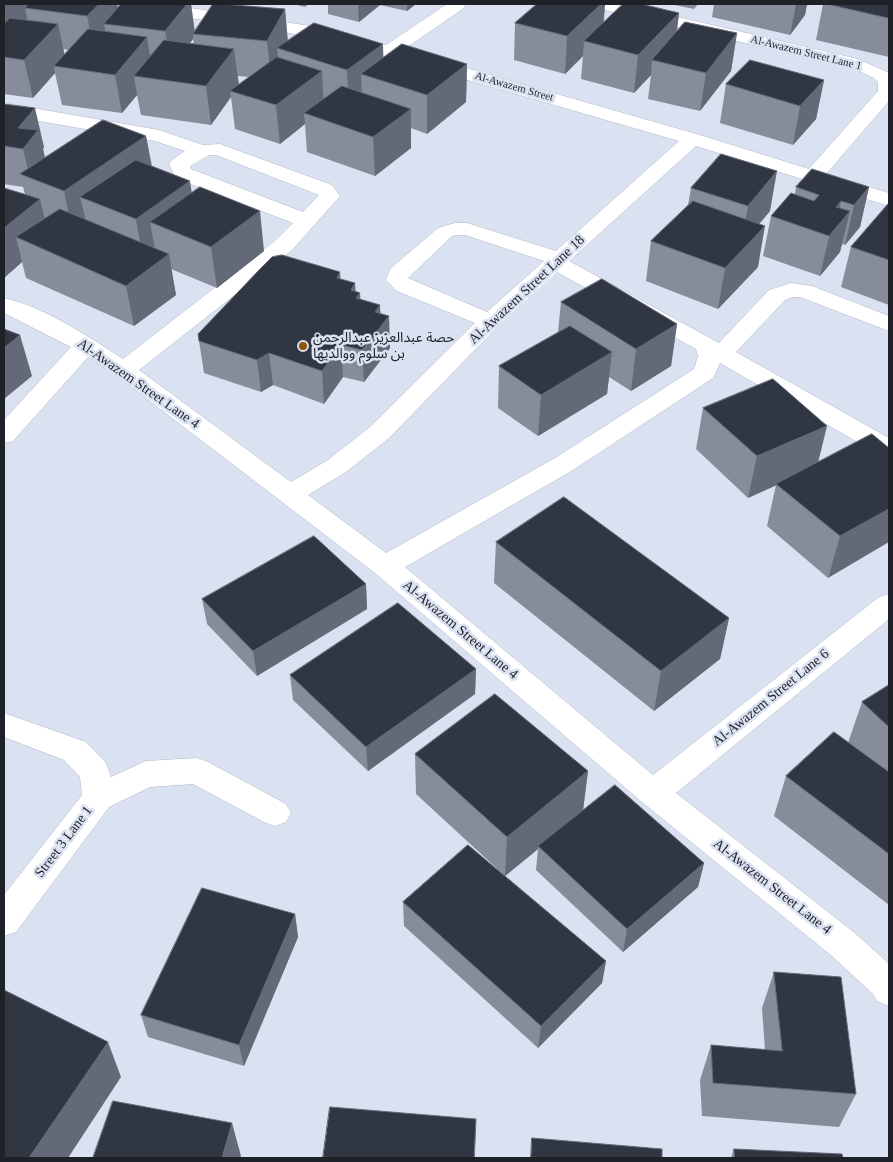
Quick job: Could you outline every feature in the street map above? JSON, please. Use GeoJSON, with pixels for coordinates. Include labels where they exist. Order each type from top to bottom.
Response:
{"type":"FeatureCollection","features":[{"type":"Feature","properties":{"kind":"street","name":"Al-Awazem Street"},"geometry":{"type":"LineString","coordinates":[[131,4],[165,6],[324,34],[390,51],[693,139],[889,200]]}},
{"type":"Feature","properties":{"kind":"street"},"geometry":{"type":"LineString","coordinates":[[390,51],[458,4]]}},
{"type":"Feature","properties":{"kind":"street","name":"Al-Awazem Street Lane 1"},"geometry":{"type":"LineString","coordinates":[[601,4],[858,64],[880,74],[887,81],[887,92],[813,177]]}},
{"type":"Feature","properties":{"kind":"street"},"geometry":{"type":"LineString","coordinates":[[4,109],[159,136],[200,150]]}},
{"type":"Feature","properties":{"kind":"street","name":"Al-Awazem Street Lane 18"},"geometry":{"type":"LineString","coordinates":[[290,494],[337,466],[379,433],[490,322],[693,139]]}},
{"type":"Feature","properties":{"kind":"street"},"geometry":{"type":"LineString","coordinates":[[124,370],[284,245],[307,221],[330,196],[324,189],[211,148],[200,150],[180,164],[182,172],[190,177],[307,221]]}},
{"type":"Feature","properties":{"kind":"street"},"geometry":{"type":"LineString","coordinates":[[490,322],[405,286],[397,280],[398,274],[445,232],[455,229],[467,229],[558,261],[889,450]]}},
{"type":"Feature","properties":{"kind":"street"},"geometry":{"type":"LineString","coordinates":[[385,566],[564,464],[705,373],[714,349],[777,295],[791,290],[804,291],[889,324]]}},
{"type":"Feature","properties":{"kind":"street","name":"Al-Awazem Street Lane 4"},"geometry":{"type":"LineString","coordinates":[[4,305],[30,315],[86,345],[124,370],[385,566],[653,793],[844,945],[885,983],[889,990]]}},
{"type":"Feature","properties":{"kind":"street"},"geometry":{"type":"LineString","coordinates":[[4,435],[86,345]]}},
{"type":"Feature","properties":{"kind":"street","name":"Al-Awazem Street Lane 6"},"geometry":{"type":"LineString","coordinates":[[653,793],[889,604]]}},
{"type":"Feature","properties":{"kind":"street"},"geometry":{"type":"LineString","coordinates":[[4,725],[75,751],[95,772],[98,798]]}},
{"type":"Feature","properties":{"kind":"street","name":"Street 3 Lane 1"},"geometry":{"type":"LineString","coordinates":[[4,921],[98,798],[146,774],[197,771],[275,813]]}},
{"type":"Feature","properties":{"kind":"building"},"geometry":{"type":"Polygon","coordinates":[[[29,4],[99,4],[87,16],[25,8],[29,4]]]}},
{"type":"Feature","properties":{"kind":"building"},"geometry":{"type":"Polygon","coordinates":[[[121,4],[187,4],[165,31],[104,24],[121,4]]]}},
{"type":"Feature","properties":{"kind":"building"},"geometry":{"type":"Polygon","coordinates":[[[213,4],[285,9],[267,41],[193,34],[213,4]]]}},
{"type":"Feature","properties":{"kind":"building"},"geometry":{"type":"Polygon","coordinates":[[[537,4],[601,4],[567,36],[515,23],[537,4]]]}},
{"type":"Feature","properties":{"kind":"building"},"geometry":{"type":"Polygon","coordinates":[[[623,4],[641,4],[679,13],[638,55],[584,41],[623,4]]]}},
{"type":"Feature","properties":{"kind":"building"},"geometry":{"type":"Polygon","coordinates":[[[827,4],[889,4],[889,18],[827,4]]]}},
{"type":"Feature","properties":{"kind":"building"},"geometry":{"type":"Polygon","coordinates":[[[10,18],[58,24],[24,60],[4,57],[4,24],[10,18]]]}},
{"type":"Feature","properties":{"kind":"building"},"geometry":{"type":"Polygon","coordinates":[[[685,22],[737,33],[706,73],[652,60],[685,22]]]}},
{"type":"Feature","properties":{"kind":"building"},"geometry":{"type":"Polygon","coordinates":[[[314,23],[383,44],[347,70],[277,48],[314,23]]]}},
{"type":"Feature","properties":{"kind":"building"},"geometry":{"type":"Polygon","coordinates":[[[88,29],[147,37],[115,75],[54,66],[88,29]]]}},
{"type":"Feature","properties":{"kind":"building"},"geometry":{"type":"Polygon","coordinates":[[[164,40],[234,49],[206,86],[134,76],[164,40]]]}},
{"type":"Feature","properties":{"kind":"building"},"geometry":{"type":"Polygon","coordinates":[[[402,44],[467,64],[427,95],[361,74],[402,44]]]}},
{"type":"Feature","properties":{"kind":"building"},"geometry":{"type":"Polygon","coordinates":[[[277,57],[322,71],[276,105],[230,91],[277,57]]]}},
{"type":"Feature","properties":{"kind":"building"},"geometry":{"type":"Polygon","coordinates":[[[750,60],[824,80],[800,106],[726,84],[750,60]]]}},
{"type":"Feature","properties":{"kind":"building"},"geometry":{"type":"Polygon","coordinates":[[[342,86],[411,109],[373,137],[304,113],[342,86]]]}},
{"type":"Feature","properties":{"kind":"building"},"geometry":{"type":"Polygon","coordinates":[[[4,104],[35,108],[18,128],[38,130],[23,149],[4,146],[4,104]]]}},
{"type":"Feature","properties":{"kind":"building"},"geometry":{"type":"Polygon","coordinates":[[[103,120],[146,136],[64,191],[20,174],[103,120]]]}},
{"type":"Feature","properties":{"kind":"building"},"geometry":{"type":"Polygon","coordinates":[[[721,154],[777,171],[748,206],[691,188],[721,154]]]}},
{"type":"Feature","properties":{"kind":"building"},"geometry":{"type":"Polygon","coordinates":[[[136,160],[190,181],[136,219],[80,197],[136,160]]]}},
{"type":"Feature","properties":{"kind":"building"},"geometry":{"type":"Polygon","coordinates":[[[812,169],[869,187],[854,205],[841,201],[836,207],[850,211],[829,236],[771,216],[791,193],[814,201],[819,195],[796,187],[812,169]]]}},
{"type":"Feature","properties":{"kind":"building"},"geometry":{"type":"Polygon","coordinates":[[[200,187],[260,211],[211,247],[150,222],[200,187]]]}},
{"type":"Feature","properties":{"kind":"building"},"geometry":{"type":"Polygon","coordinates":[[[4,188],[40,199],[4,228],[4,188]]]}},
{"type":"Feature","properties":{"kind":"building"},"geometry":{"type":"Polygon","coordinates":[[[693,201],[765,226],[725,268],[651,241],[693,201]]]}},
{"type":"Feature","properties":{"kind":"building"},"geometry":{"type":"Polygon","coordinates":[[[889,203],[889,260],[851,247],[889,203]]]}},
{"type":"Feature","properties":{"kind":"building"},"geometry":{"type":"Polygon","coordinates":[[[60,209],[169,254],[126,286],[16,237],[60,209]]]}},
{"type":"Feature","properties":{"kind":"building"},"geometry":{"type":"Polygon","coordinates":[[[282,255],[340,272],[337,278],[355,283],[351,290],[360,293],[356,298],[380,305],[375,312],[389,316],[362,350],[341,345],[322,371],[269,353],[257,360],[199,341],[198,334],[260,269],[272,257],[282,255]]]}},
{"type":"Feature","properties":{"kind":"building"},"geometry":{"type":"Polygon","coordinates":[[[602,279],[677,324],[636,349],[561,302],[602,279]]]}},
{"type":"Feature","properties":{"kind":"building"},"geometry":{"type":"Polygon","coordinates":[[[570,326],[612,352],[541,395],[499,366],[570,326]]]}},
{"type":"Feature","properties":{"kind":"building"},"geometry":{"type":"Polygon","coordinates":[[[4,329],[20,335],[4,348],[4,329]]]}},
{"type":"Feature","properties":{"kind":"building"},"geometry":{"type":"Polygon","coordinates":[[[773,379],[827,426],[757,456],[703,408],[773,379]]]}},
{"type":"Feature","properties":{"kind":"building"},"geometry":{"type":"Polygon","coordinates":[[[872,434],[889,448],[889,509],[840,536],[776,484],[872,434]]]}},
{"type":"Feature","properties":{"kind":"building"},"geometry":{"type":"Polygon","coordinates":[[[564,497],[729,618],[661,671],[496,542],[564,497]]]}},
{"type":"Feature","properties":{"kind":"building"},"geometry":{"type":"Polygon","coordinates":[[[314,536],[366,584],[253,651],[202,599],[314,536]]]}},
{"type":"Feature","properties":{"kind":"building"},"geometry":{"type":"Polygon","coordinates":[[[398,603],[476,669],[366,747],[290,675],[398,603]]]}},
{"type":"Feature","properties":{"kind":"building"},"geometry":{"type":"Polygon","coordinates":[[[889,685],[889,727],[862,702],[889,685]]]}},
{"type":"Feature","properties":{"kind":"building"},"geometry":{"type":"Polygon","coordinates":[[[495,694],[588,771],[507,837],[415,754],[495,694]]]}},
{"type":"Feature","properties":{"kind":"building"},"geometry":{"type":"Polygon","coordinates":[[[834,732],[889,772],[889,854],[786,776],[834,732]]]}},
{"type":"Feature","properties":{"kind":"building"},"geometry":{"type":"Polygon","coordinates":[[[615,785],[704,863],[627,929],[538,846],[615,785]]]}},
{"type":"Feature","properties":{"kind":"building"},"geometry":{"type":"Polygon","coordinates":[[[468,845],[606,961],[541,1026],[403,902],[468,845]]]}},
{"type":"Feature","properties":{"kind":"building"},"geometry":{"type":"Polygon","coordinates":[[[202,888],[295,914],[239,1045],[141,1015],[202,888]]]}},
{"type":"Feature","properties":{"kind":"building"},"geometry":{"type":"Polygon","coordinates":[[[774,972],[841,977],[856,1094],[713,1083],[711,1045],[782,1051],[774,972]]]}},
{"type":"Feature","properties":{"kind":"building"},"geometry":{"type":"Polygon","coordinates":[[[4,990],[108,1042],[29,1158],[4,1158],[4,990]]]}},
{"type":"Feature","properties":{"kind":"building"},"geometry":{"type":"Polygon","coordinates":[[[113,1101],[232,1123],[222,1158],[93,1158],[113,1101]]]}},
{"type":"Feature","properties":{"kind":"building"},"geometry":{"type":"Polygon","coordinates":[[[330,1107],[476,1119],[474,1158],[323,1158],[330,1107]]]}},
{"type":"Feature","properties":{"kind":"building"},"geometry":{"type":"Polygon","coordinates":[[[532,1138],[662,1149],[662,1158],[531,1158],[532,1138]]]}},
{"type":"Feature","properties":{"kind":"building"},"geometry":{"type":"Polygon","coordinates":[[[734,1149],[842,1154],[843,1158],[735,1158],[734,1149]]]}},
{"type":"Feature","properties":{"kind":"place","name":"حصة عبدالعزيز عبدالرحمن بن سلوم ووالديها"},"geometry":{"type":"Point","coordinates":[303,346]}}]}
